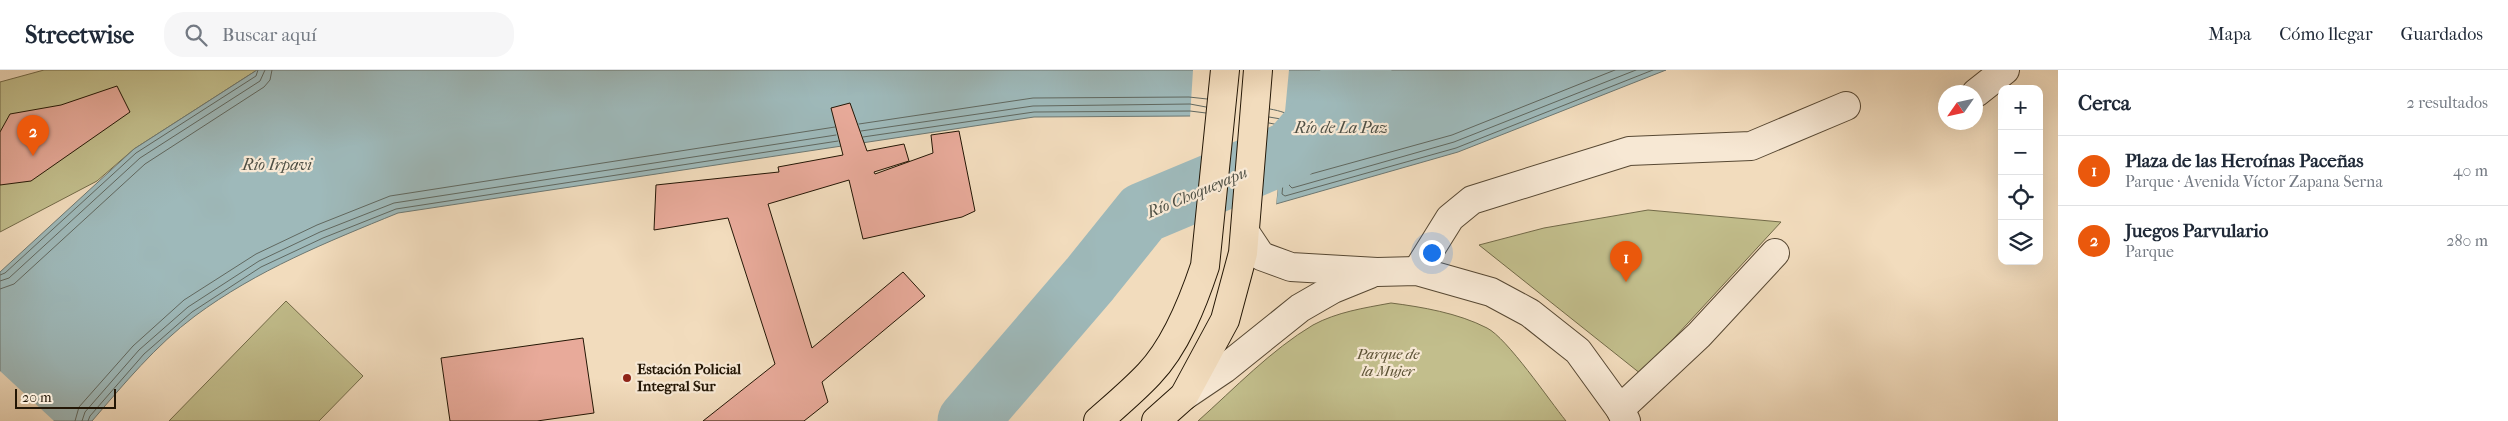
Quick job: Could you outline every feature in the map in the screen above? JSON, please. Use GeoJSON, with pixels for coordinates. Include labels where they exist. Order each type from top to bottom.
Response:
{"type":"FeatureCollection","features":[{"type":"Feature","properties":{"kind":"main road"},"geometry":{"type":"LineString","coordinates":[[1098,421],[1150,373],[1177,334],[1195,297],[1205,266],[1225,70]]}},
{"type":"Feature","properties":{"kind":"main road"},"geometry":{"type":"LineString","coordinates":[[1156,421],[1184,396],[1225,320],[1244,243],[1258,70]]}},
{"type":"Feature","properties":{"kind":"street"},"geometry":{"type":"LineString","coordinates":[[1983,86],[2004,70]]}},
{"type":"Feature","properties":{"kind":"street"},"geometry":{"type":"LineString","coordinates":[[1417,271],[1450,218],[1472,200],[1629,151],[1751,146],[1846,106]]}},
{"type":"Feature","properties":{"kind":"street"},"geometry":{"type":"LineString","coordinates":[[1244,243],[1261,256],[1291,267],[1376,272],[1417,271],[1490,292],[1530,313],[1578,351],[1623,415],[1775,253]]}},
{"type":"Feature","properties":{"kind":"street"},"geometry":{"type":"LineString","coordinates":[[1184,396],[1224,370],[1300,308],[1333,289],[1376,272]]}},
{"type":"Feature","properties":{"kind":"green space"},"geometry":{"type":"Polygon","coordinates":[[[44,70],[257,70],[134,149],[97,181],[0,232],[0,82],[44,70]]]}},
{"type":"Feature","properties":{"kind":"green space"},"geometry":{"type":"Polygon","coordinates":[[[1648,210],[1781,222],[1641,374],[1479,245],[1544,228],[1648,210]]]}},
{"type":"Feature","properties":{"kind":"green space"},"geometry":{"type":"Polygon","coordinates":[[[286,301],[363,376],[319,421],[169,421],[286,301]]]}},
{"type":"Feature","properties":{"kind":"green space","name":"Parque de la Mujer"},"geometry":{"type":"Polygon","coordinates":[[[1391,303],[1464,318],[1487,328],[1505,344],[1528,370],[1566,421],[1198,421],[1268,358],[1313,325],[1341,314],[1391,303]]]}},
{"type":"Feature","properties":{"kind":"water","name":"Río Irpavi"},"geometry":{"type":"Polygon","coordinates":[[[257,70],[1666,70],[1458,152],[1276,204],[1283,131],[1190,116],[1034,117],[398,213],[293,258],[243,285],[195,316],[167,339],[92,421],[0,421],[0,272],[134,149],[257,70]]]}},
{"type":"Feature","properties":{"kind":"pier"},"geometry":{"type":"Polygon","coordinates":[[[1193,70],[1289,70],[1276,206],[1273,204],[1281,133],[1190,118],[1193,70]]]}},
{"type":"Feature","properties":{"kind":"pier"},"geometry":{"type":"Polygon","coordinates":[[[0,371],[54,421],[0,421],[0,371]]]}},
{"type":"Feature","properties":{"kind":"building"},"geometry":{"type":"Polygon","coordinates":[[[117,86],[130,112],[31,181],[0,185],[0,132],[10,114],[61,105],[117,86]]]}},
{"type":"Feature","properties":{"kind":"building"},"geometry":{"type":"Polygon","coordinates":[[[850,103],[867,151],[904,144],[909,161],[874,172],[875,174],[933,153],[931,135],[959,131],[975,211],[962,217],[863,239],[849,180],[768,204],[812,348],[903,272],[925,296],[822,382],[828,402],[804,421],[703,421],[775,364],[728,218],[654,230],[656,185],[779,172],[778,167],[843,155],[831,108],[850,103]]]}},
{"type":"Feature","properties":{"kind":"building"},"geometry":{"type":"Polygon","coordinates":[[[583,338],[594,413],[537,421],[450,421],[441,358],[583,338]]]}},
{"type":"Feature","properties":{"kind":"waterway","name":"Río Choqueyapu"},"geometry":{"type":"LineString","coordinates":[[968,421],[1090,279],[1143,213],[1291,151],[1361,70]]}},
{"type":"Feature","properties":{"kind":"place","name":"Juegos Parvulario"},"geometry":{"type":"Point","coordinates":[33,156]}},
{"type":"Feature","properties":{"kind":"place","name":"Plaza de las Heroínas Paceñas"},"geometry":{"type":"Point","coordinates":[1626,282]}},
{"type":"Feature","properties":{"kind":"place","name":"Estación Policial Integral Sur"},"geometry":{"type":"Point","coordinates":[627,378]}},
{"type":"Feature","properties":{"kind":"water label","name":"Río de La Paz"},"geometry":{"type":"Point","coordinates":[1341,127]}}]}
